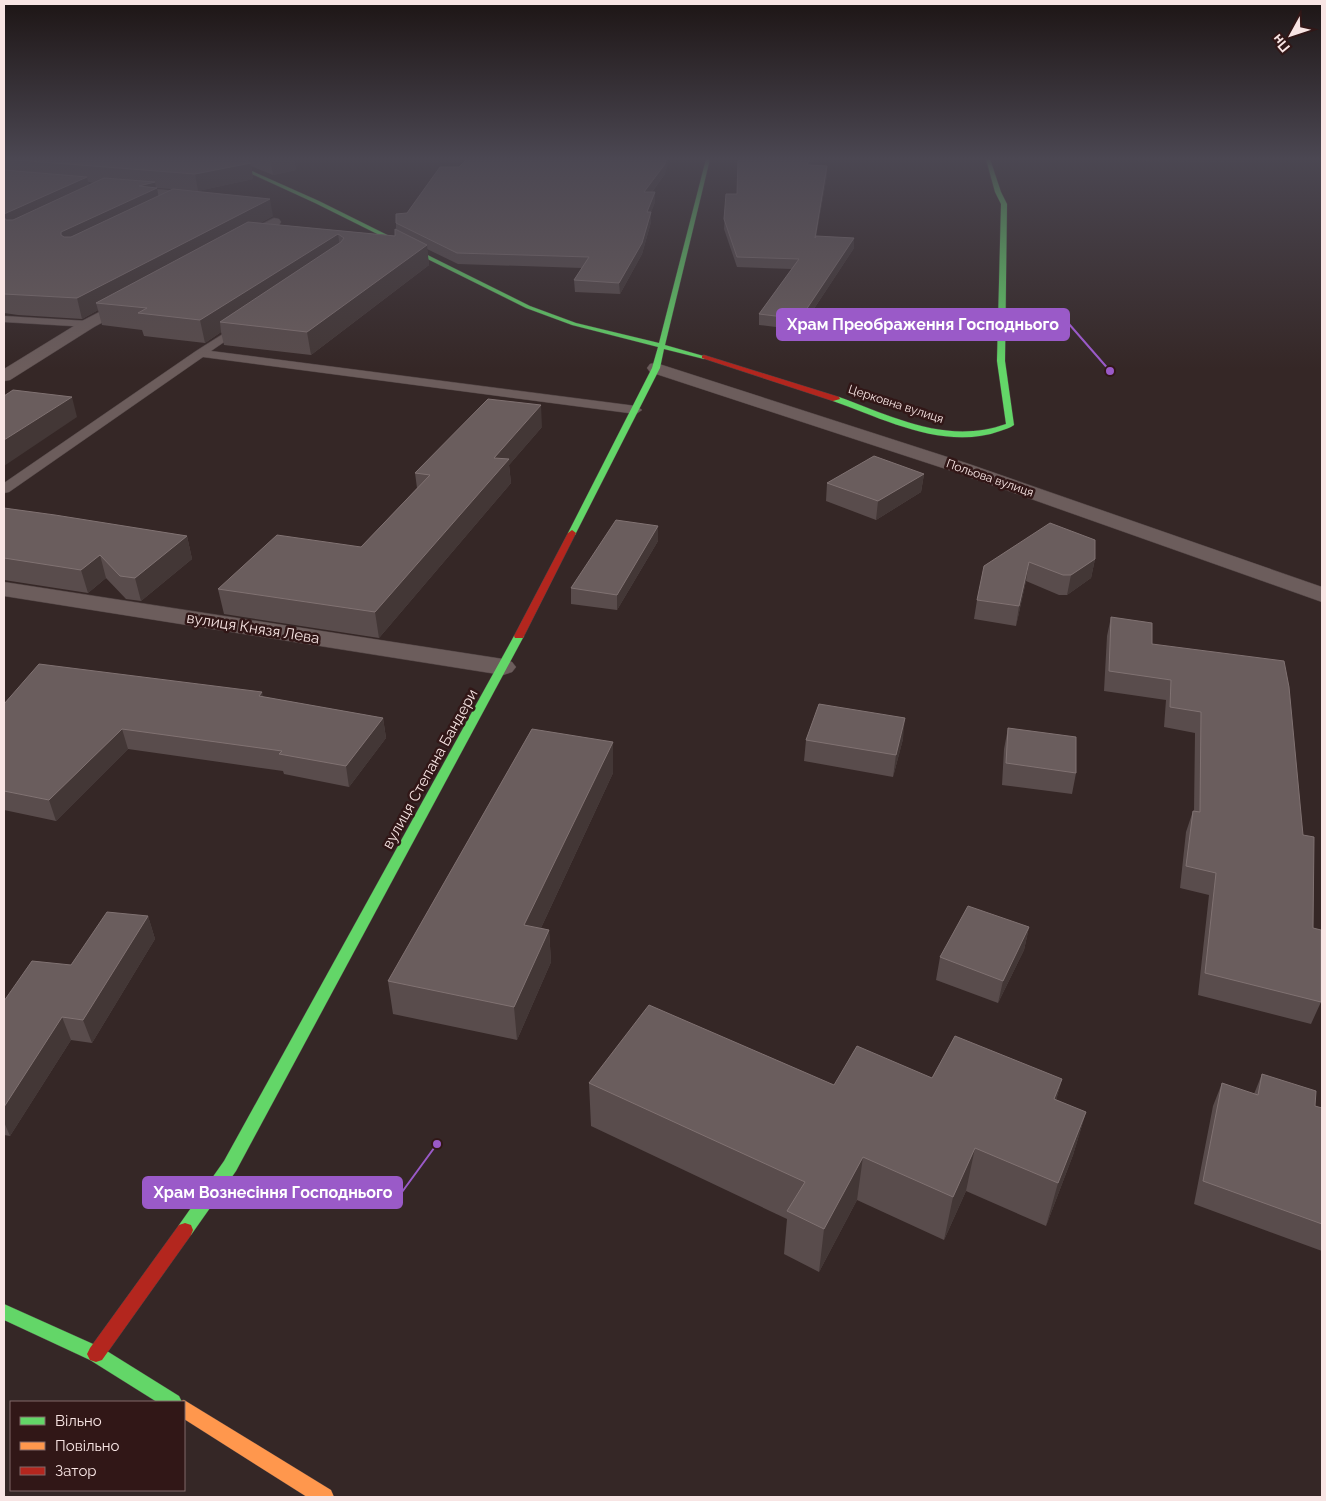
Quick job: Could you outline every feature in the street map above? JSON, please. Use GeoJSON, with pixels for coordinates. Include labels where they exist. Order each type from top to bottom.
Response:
{"type":"FeatureCollection","features":[{"type":"Feature","properties":{"kind":"street"},"geometry":{"type":"LineString","coordinates":[[223,250],[261,229]]}},
{"type":"Feature","properties":{"kind":"street"},"geometry":{"type":"LineString","coordinates":[[371,229],[528,307],[574,324],[660,346]]}},
{"type":"Feature","properties":{"kind":"street","name":"вулиця Степана Бандери"},"geometry":{"type":"LineString","coordinates":[[96,1354],[230,1166],[503,667],[656,368],[690,229]]}},
{"type":"Feature","properties":{"kind":"street","name":"Церковна вулиця"},"geometry":{"type":"LineString","coordinates":[[660,346],[725,362],[930,431],[953,436],[977,437],[995,433],[1010,425],[1001,361],[1004,229]]}},
{"type":"Feature","properties":{"kind":"street"},"geometry":{"type":"LineString","coordinates":[[4,376],[88,324],[147,292]]}},
{"type":"Feature","properties":{"kind":"street","name":"Польова вулиця"},"geometry":{"type":"LineString","coordinates":[[656,368],[962,468],[1322,595]]}},
{"type":"Feature","properties":{"kind":"street","name":"вулиця Князя Лева"},"geometry":{"type":"LineString","coordinates":[[4,589],[503,667]]}},
{"type":"Feature","properties":{"kind":"street"},"geometry":{"type":"LineString","coordinates":[[4,1312],[96,1354],[171,1401]]}},
{"type":"Feature","properties":{"kind":"street"},"geometry":{"type":"LineString","coordinates":[[185,1410],[324,1497]]}},
{"type":"Feature","properties":{"kind":"lane"},"geometry":{"type":"LineString","coordinates":[[4,319],[88,324]]}},
{"type":"Feature","properties":{"kind":"lane"},"geometry":{"type":"LineString","coordinates":[[4,489],[249,320]]}},
{"type":"Feature","properties":{"kind":"lane"},"geometry":{"type":"LineString","coordinates":[[200,353],[636,410]]}},
{"type":"Feature","properties":{"kind":"building"},"geometry":{"type":"Polygon","coordinates":[[[4,229],[67,229],[61,232],[61,235],[71,237],[88,229],[211,229],[77,298],[4,294],[4,229]]]}},
{"type":"Feature","properties":{"kind":"building"},"geometry":{"type":"Polygon","coordinates":[[[235,229],[322,229],[395,236],[395,229],[427,245],[307,332],[220,322],[341,242],[344,238],[338,234],[200,320],[138,313],[147,308],[96,303],[235,229]]]}},
{"type":"Feature","properties":{"kind":"building"},"geometry":{"type":"Polygon","coordinates":[[[408,229],[646,229],[642,243],[619,283],[574,280],[589,257],[457,253],[408,229]]]}},
{"type":"Feature","properties":{"kind":"building"},"geometry":{"type":"Polygon","coordinates":[[[727,229],[816,229],[815,238],[816,236],[854,238],[800,319],[759,314],[799,259],[737,257],[727,229]]]}},
{"type":"Feature","properties":{"kind":"building"},"geometry":{"type":"Polygon","coordinates":[[[13,390],[72,397],[4,440],[4,396],[13,390]]]}},
{"type":"Feature","properties":{"kind":"building"},"geometry":{"type":"Polygon","coordinates":[[[488,399],[541,405],[494,458],[509,459],[375,612],[218,589],[277,535],[361,547],[430,475],[415,473],[488,399]]]}},
{"type":"Feature","properties":{"kind":"building"},"geometry":{"type":"Polygon","coordinates":[[[874,456],[924,474],[878,501],[827,483],[874,456]]]}},
{"type":"Feature","properties":{"kind":"building"},"geometry":{"type":"Polygon","coordinates":[[[4,508],[187,536],[135,578],[120,576],[100,555],[81,570],[4,558],[4,508]]]}},
{"type":"Feature","properties":{"kind":"building"},"geometry":{"type":"Polygon","coordinates":[[[616,520],[658,526],[617,595],[571,588],[616,520]]]}},
{"type":"Feature","properties":{"kind":"building"},"geometry":{"type":"Polygon","coordinates":[[[1050,523],[1095,540],[1095,559],[1071,575],[1063,575],[1029,562],[1019,606],[977,600],[984,566],[1050,523]]]}},
{"type":"Feature","properties":{"kind":"building"},"geometry":{"type":"Polygon","coordinates":[[[1111,617],[1152,623],[1152,644],[1284,661],[1289,687],[1303,835],[1314,837],[1313,928],[1321,930],[1321,1002],[1205,973],[1216,873],[1186,866],[1193,811],[1200,812],[1201,712],[1170,707],[1171,680],[1109,671],[1111,617]]]}},
{"type":"Feature","properties":{"kind":"building"},"geometry":{"type":"Polygon","coordinates":[[[39,664],[262,692],[259,696],[383,718],[346,766],[279,754],[282,751],[122,729],[49,800],[4,791],[4,704],[39,664]]]}},
{"type":"Feature","properties":{"kind":"building"},"geometry":{"type":"Polygon","coordinates":[[[819,704],[905,718],[896,755],[806,740],[819,704]]]}},
{"type":"Feature","properties":{"kind":"building"},"geometry":{"type":"Polygon","coordinates":[[[1008,728],[1076,737],[1076,773],[1006,763],[1008,728]]]}},
{"type":"Feature","properties":{"kind":"building"},"geometry":{"type":"Polygon","coordinates":[[[532,729],[613,742],[524,925],[549,930],[514,1007],[388,981],[532,729]]]}},
{"type":"Feature","properties":{"kind":"building"},"geometry":{"type":"Polygon","coordinates":[[[968,906],[1029,927],[1003,981],[940,957],[968,906]]]}},
{"type":"Feature","properties":{"kind":"building"},"geometry":{"type":"Polygon","coordinates":[[[107,912],[148,916],[83,1020],[62,1017],[4,1107],[4,1001],[32,961],[71,965],[107,912]]]}},
{"type":"Feature","properties":{"kind":"building"},"geometry":{"type":"Polygon","coordinates":[[[649,1005],[834,1085],[857,1046],[932,1078],[955,1036],[1062,1079],[1054,1099],[1086,1112],[1058,1183],[975,1148],[953,1197],[863,1157],[824,1229],[787,1211],[805,1182],[589,1083],[649,1005]]]}},
{"type":"Feature","properties":{"kind":"building"},"geometry":{"type":"Polygon","coordinates":[[[1262,1074],[1316,1091],[1315,1106],[1322,1108],[1322,1224],[1203,1181],[1222,1083],[1258,1095],[1262,1074]]]}},
{"type":"Feature","properties":{"kind":"traffic: fast"},"geometry":{"type":"LineString","coordinates":[[371,229],[528,307],[574,324],[704,357]]}},
{"type":"Feature","properties":{"kind":"traffic: fast"},"geometry":{"type":"LineString","coordinates":[[572,533],[656,368],[691,229]]}},
{"type":"Feature","properties":{"kind":"traffic: fast"},"geometry":{"type":"LineString","coordinates":[[836,399],[900,422],[945,433],[967,435],[989,432],[1010,425],[1001,361],[1004,229]]}},
{"type":"Feature","properties":{"kind":"traffic: fast"},"geometry":{"type":"LineString","coordinates":[[185,1230],[230,1166],[519,636]]}},
{"type":"Feature","properties":{"kind":"traffic: fast"},"geometry":{"type":"LineString","coordinates":[[4,1312],[96,1354],[171,1401]]}},
{"type":"Feature","properties":{"kind":"traffic: slow"},"geometry":{"type":"LineString","coordinates":[[185,1410],[324,1497]]}},
{"type":"Feature","properties":{"kind":"traffic: jam"},"geometry":{"type":"LineString","coordinates":[[704,357],[836,399]]}},
{"type":"Feature","properties":{"kind":"traffic: jam"},"geometry":{"type":"LineString","coordinates":[[519,636],[572,533]]}},
{"type":"Feature","properties":{"kind":"traffic: jam"},"geometry":{"type":"LineString","coordinates":[[96,1354],[185,1230]]}},
{"type":"Feature","properties":{"kind":"place","name":"Храм Преображення Господнього"},"geometry":{"type":"Point","coordinates":[1110,371]}},
{"type":"Feature","properties":{"kind":"place","name":"Храм Вознесіння Господнього"},"geometry":{"type":"Point","coordinates":[437,1144]}}]}
